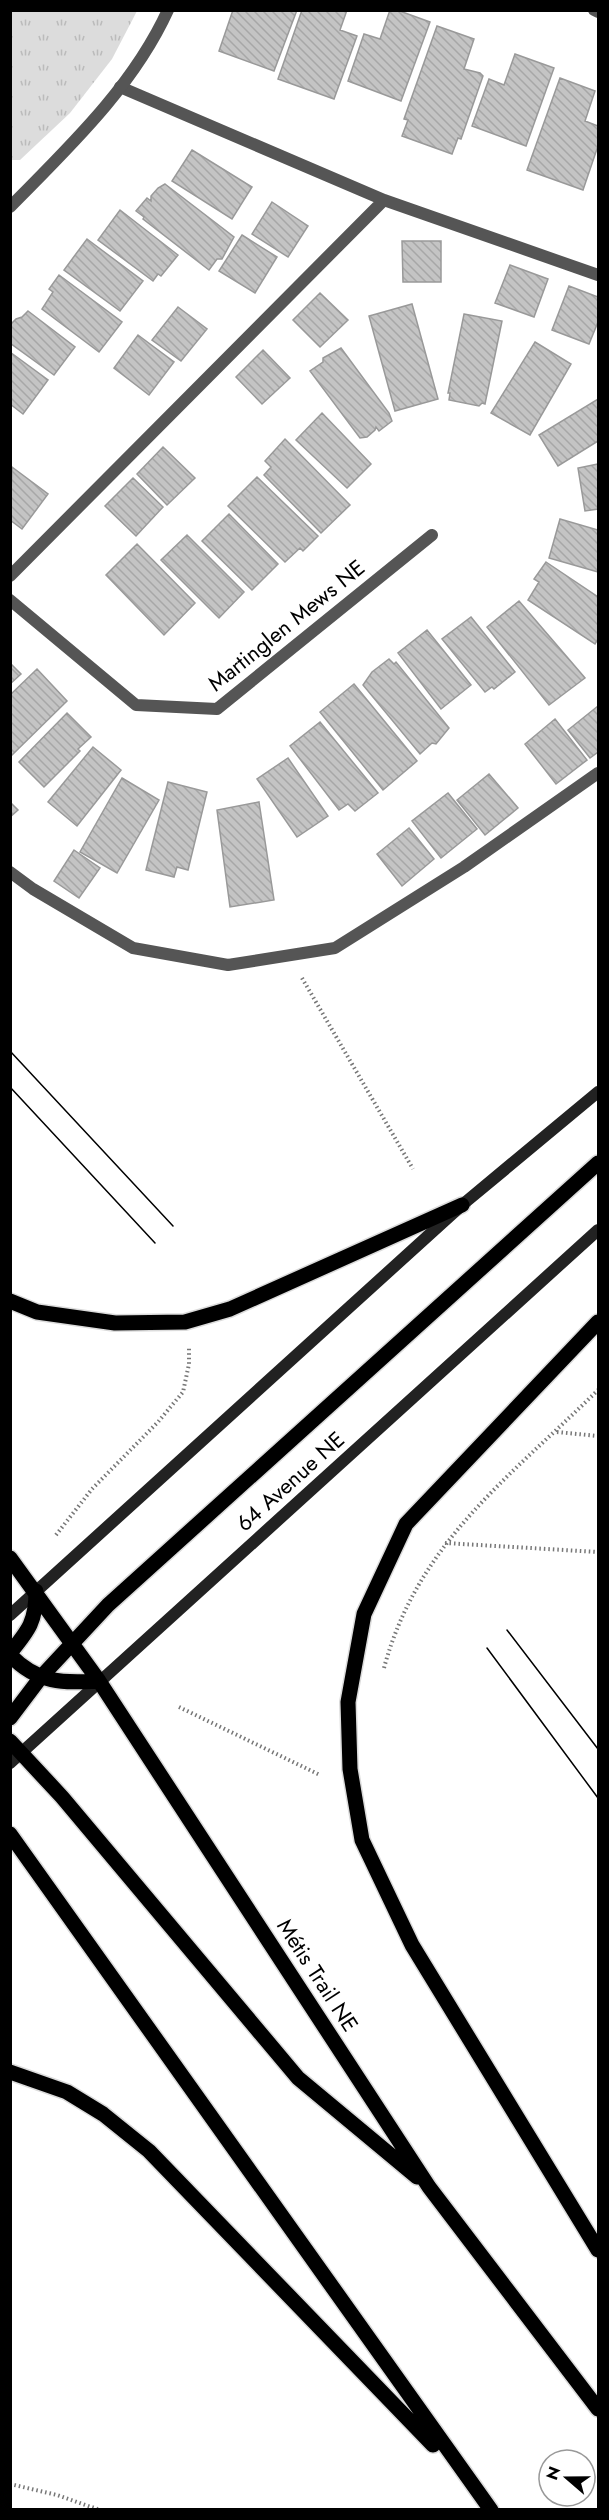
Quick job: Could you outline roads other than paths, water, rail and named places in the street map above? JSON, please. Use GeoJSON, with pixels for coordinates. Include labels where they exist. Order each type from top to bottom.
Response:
{"type":"FeatureCollection","features":[{"type":"Feature","properties":{"kind":"main road"},"geometry":{"type":"LineString","coordinates":[[10,1615],[462,1205],[598,1092]]}},
{"type":"Feature","properties":{"kind":"main road"},"geometry":{"type":"LineString","coordinates":[[10,1718],[41,1677],[108,1605],[598,1163]]}},
{"type":"Feature","properties":{"kind":"main road"},"geometry":{"type":"LineString","coordinates":[[10,1301],[37,1312],[115,1323],[185,1322],[230,1309],[462,1205]]}},
{"type":"Feature","properties":{"kind":"main road","name":"64 Avenue NE"},"geometry":{"type":"LineString","coordinates":[[10,1763],[598,1230]]}},
{"type":"Feature","properties":{"kind":"main road"},"geometry":{"type":"LineString","coordinates":[[598,1322],[406,1524],[364,1614],[348,1702],[350,1769],[362,1840],[412,1945],[598,2250]]}},
{"type":"Feature","properties":{"kind":"main road","name":"Métis Trail NE"},"geometry":{"type":"LineString","coordinates":[[10,1558],[99,1681],[429,2187],[598,2409]]}},
{"type":"Feature","properties":{"kind":"main road"},"geometry":{"type":"LineString","coordinates":[[36,1591],[36,1612],[26,1634],[10,1654],[22,1667],[41,1677],[62,1683],[99,1681]]}},
{"type":"Feature","properties":{"kind":"main road"},"geometry":{"type":"LineString","coordinates":[[10,1741],[22,1752],[298,2078],[429,2187]]}},
{"type":"Feature","properties":{"kind":"main road"},"geometry":{"type":"LineString","coordinates":[[10,1833],[491,2510]]}},
{"type":"Feature","properties":{"kind":"main road"},"geometry":{"type":"LineString","coordinates":[[10,2072],[67,2092],[103,2114],[149,2151],[470,2483]]}},
{"type":"Feature","properties":{"kind":"street"},"geometry":{"type":"LineString","coordinates":[[10,207],[66,149],[120,87],[161,26],[168,10]]}},
{"type":"Feature","properties":{"kind":"street"},"geometry":{"type":"LineString","coordinates":[[594,10],[598,12]]}},
{"type":"Feature","properties":{"kind":"street"},"geometry":{"type":"LineString","coordinates":[[120,87],[384,200],[598,275]]}},
{"type":"Feature","properties":{"kind":"street"},"geometry":{"type":"LineString","coordinates":[[10,576],[384,200]]}},
{"type":"Feature","properties":{"kind":"street","name":"Martinglen Mews NE"},"geometry":{"type":"LineString","coordinates":[[10,600],[136,705],[217,709],[432,535]]}},
{"type":"Feature","properties":{"kind":"street"},"geometry":{"type":"LineString","coordinates":[[10,872],[33,889],[133,948],[228,965],[335,948],[464,867],[598,773]]}},
{"type":"Feature","properties":{"kind":"tram line"},"geometry":{"type":"LineString","coordinates":[[10,1051],[173,1226]]}},
{"type":"Feature","properties":{"kind":"tram line"},"geometry":{"type":"LineString","coordinates":[[10,1087],[155,1243]]}},
{"type":"Feature","properties":{"kind":"tram line"},"geometry":{"type":"LineString","coordinates":[[507,1630],[598,1749]]}},
{"type":"Feature","properties":{"kind":"tram line"},"geometry":{"type":"LineString","coordinates":[[487,1648],[598,1798]]}}]}
